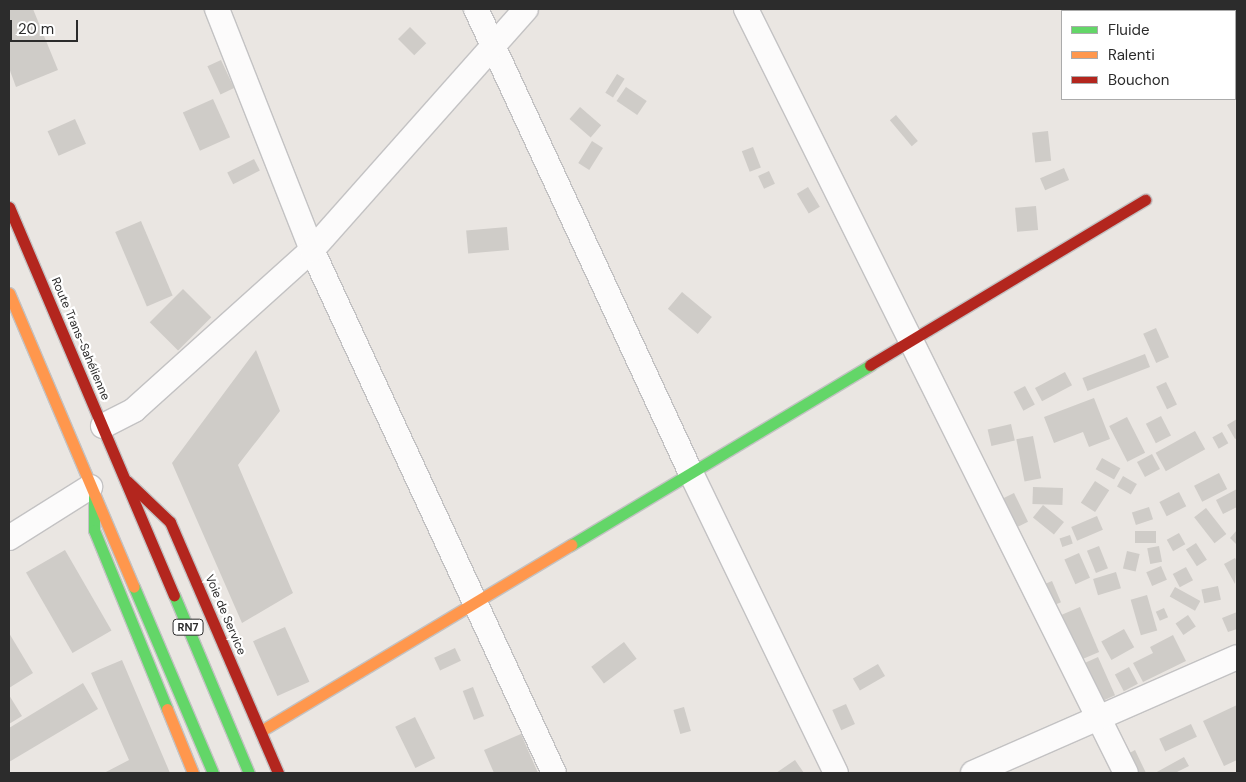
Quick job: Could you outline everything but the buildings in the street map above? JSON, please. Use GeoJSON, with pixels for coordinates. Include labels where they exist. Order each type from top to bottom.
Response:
{"type":"FeatureCollection","features":[{"type":"Feature","properties":{"kind":"main road"},"geometry":{"type":"LineString","coordinates":[[261,731],[476,603],[690,471],[910,342],[1145,200]]}},
{"type":"Feature","properties":{"kind":"main road","name":"Route Trans-Sahélienne"},"geometry":{"type":"LineString","coordinates":[[9,207],[127,481]]}},
{"type":"Feature","properties":{"kind":"main road","name":"RN7"},"geometry":{"type":"LineString","coordinates":[[9,293],[213,773]]}},
{"type":"Feature","properties":{"kind":"main road","name":"RN7"},"geometry":{"type":"LineString","coordinates":[[127,481],[249,773]]}},
{"type":"Feature","properties":{"kind":"main road","name":"Voie de Service"},"geometry":{"type":"LineString","coordinates":[[127,481],[170,522],[278,773]]}},
{"type":"Feature","properties":{"kind":"main road"},"geometry":{"type":"LineString","coordinates":[[92,492],[94,530],[192,773]]}},
{"type":"Feature","properties":{"kind":"street"},"geometry":{"type":"LineString","coordinates":[[217,9],[312,250],[554,773]]}},
{"type":"Feature","properties":{"kind":"street"},"geometry":{"type":"LineString","coordinates":[[476,9],[491,48],[690,471],[836,773]]}},
{"type":"Feature","properties":{"kind":"street"},"geometry":{"type":"LineString","coordinates":[[103,426],[134,410],[312,250],[526,9]]}},
{"type":"Feature","properties":{"kind":"street"},"geometry":{"type":"LineString","coordinates":[[746,9],[1097,720],[1126,773]]}},
{"type":"Feature","properties":{"kind":"street"},"geometry":{"type":"LineString","coordinates":[[9,538],[92,492]]}},
{"type":"Feature","properties":{"kind":"street"},"geometry":{"type":"LineString","coordinates":[[973,773],[1237,657]]}},
{"type":"Feature","properties":{"kind":"traffic: fast"},"geometry":{"type":"LineString","coordinates":[[571,545],[870,365]]}},
{"type":"Feature","properties":{"kind":"traffic: fast"},"geometry":{"type":"LineString","coordinates":[[94,497],[94,530],[167,709]]}},
{"type":"Feature","properties":{"kind":"traffic: fast"},"geometry":{"type":"LineString","coordinates":[[134,587],[213,773]]}},
{"type":"Feature","properties":{"kind":"traffic: fast"},"geometry":{"type":"LineString","coordinates":[[174,595],[249,773]]}},
{"type":"Feature","properties":{"kind":"traffic: slow"},"geometry":{"type":"LineString","coordinates":[[9,293],[134,587]]}},
{"type":"Feature","properties":{"kind":"traffic: slow"},"geometry":{"type":"LineString","coordinates":[[261,731],[571,545]]}},
{"type":"Feature","properties":{"kind":"traffic: slow"},"geometry":{"type":"LineString","coordinates":[[167,709],[193,773]]}},
{"type":"Feature","properties":{"kind":"traffic: jam"},"geometry":{"type":"LineString","coordinates":[[870,365],[1145,200]]}},
{"type":"Feature","properties":{"kind":"traffic: jam"},"geometry":{"type":"LineString","coordinates":[[9,207],[174,595]]}},
{"type":"Feature","properties":{"kind":"traffic: jam"},"geometry":{"type":"LineString","coordinates":[[127,481],[170,522],[278,773]]}}]}
